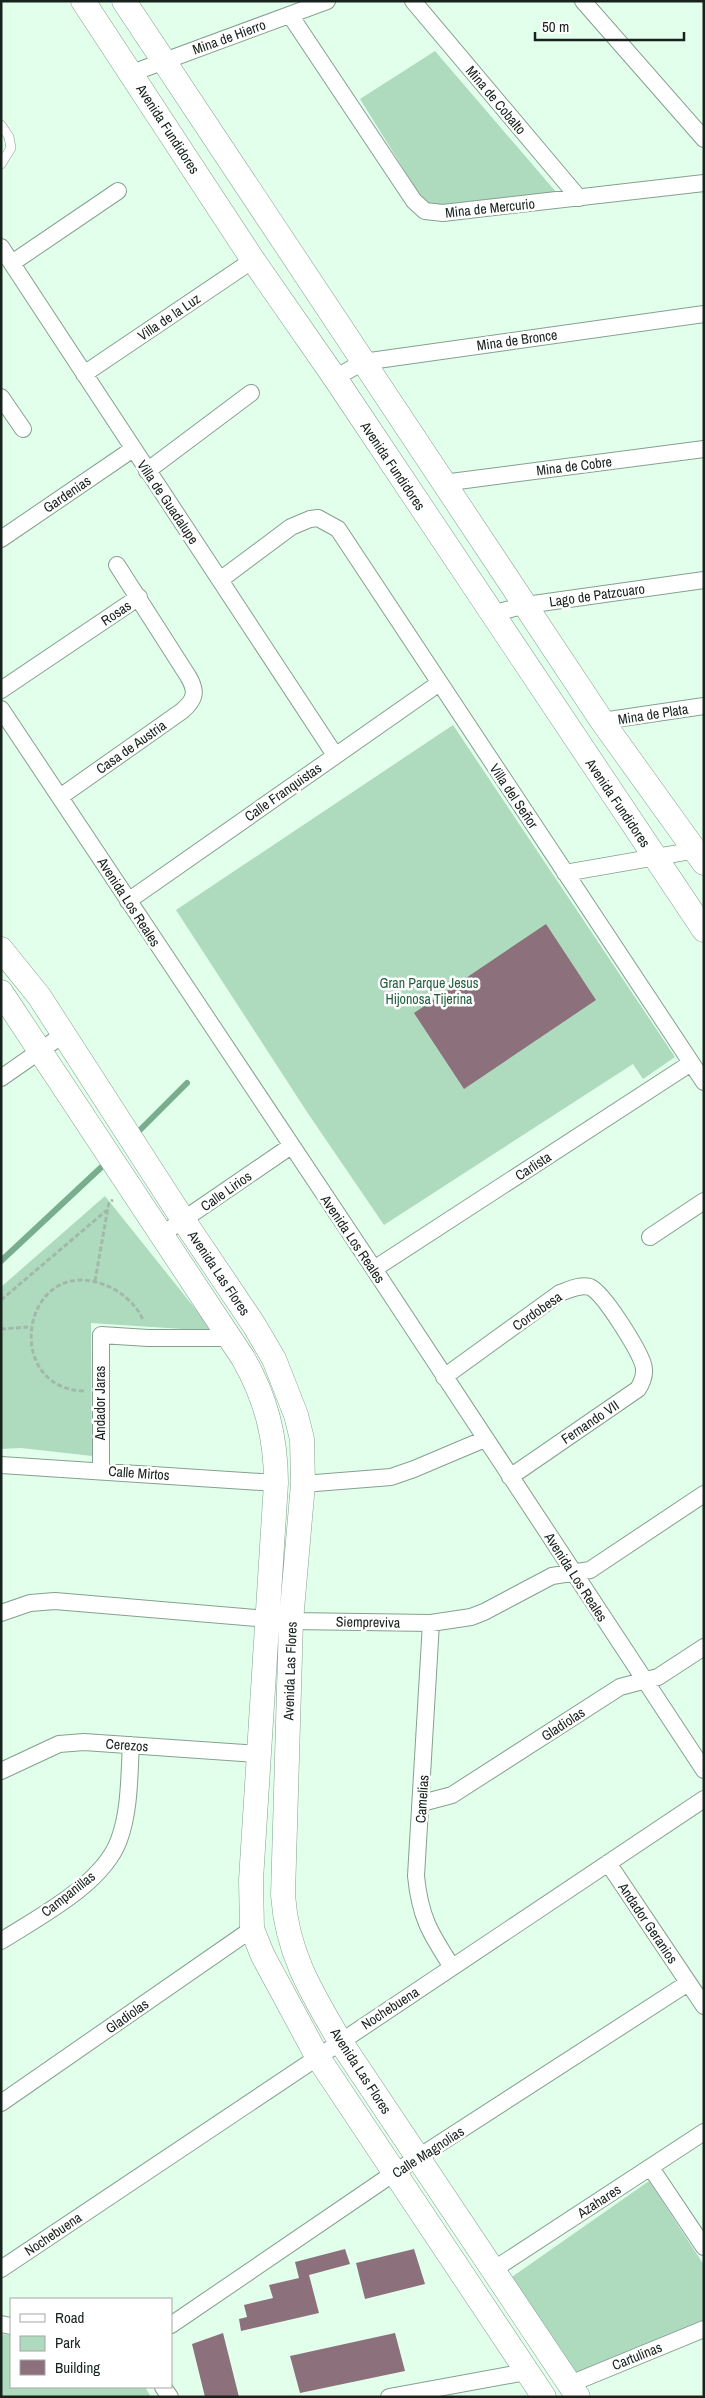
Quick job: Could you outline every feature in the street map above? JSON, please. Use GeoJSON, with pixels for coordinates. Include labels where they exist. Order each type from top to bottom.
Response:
{"type":"FeatureCollection","features":[{"type":"Feature","properties":{"kind":"street","name":"Avenida Fundidores"},"geometry":{"type":"LineString","coordinates":[[83,1],[253,260],[335,378],[704,930]]}},
{"type":"Feature","properties":{"kind":"street"},"geometry":{"type":"LineString","coordinates":[[124,1],[602,721],[701,854]]}},
{"type":"Feature","properties":{"kind":"street","name":"Mina de Hierro"},"geometry":{"type":"LineString","coordinates":[[132,73],[327,1]]}},
{"type":"Feature","properties":{"kind":"street","name":"Mina de Cobalto"},"geometry":{"type":"LineString","coordinates":[[413,1],[579,198]]}},
{"type":"Feature","properties":{"kind":"street"},"geometry":{"type":"LineString","coordinates":[[583,1],[704,139]]}},
{"type":"Feature","properties":{"kind":"street","name":"Mina de Mercurio"},"geometry":{"type":"LineString","coordinates":[[290,15],[414,200],[425,211],[442,213],[704,183]]}},
{"type":"Feature","properties":{"kind":"street"},"geometry":{"type":"LineString","coordinates":[[12,263],[118,192]]}},
{"type":"Feature","properties":{"kind":"street","name":"Villa de Guadalupe"},"geometry":{"type":"LineString","coordinates":[[1,247],[335,755]]}},
{"type":"Feature","properties":{"kind":"street","name":"Villa de la Luz"},"geometry":{"type":"LineString","coordinates":[[84,374],[253,260]]}},
{"type":"Feature","properties":{"kind":"street","name":"Mina de Bronce"},"geometry":{"type":"LineString","coordinates":[[335,378],[363,362],[704,314]]}},
{"type":"Feature","properties":{"kind":"street"},"geometry":{"type":"LineString","coordinates":[[148,471],[251,394]]}},
{"type":"Feature","properties":{"kind":"street"},"geometry":{"type":"LineString","coordinates":[[1,397],[23,429]]}},
{"type":"Feature","properties":{"kind":"street","name":"Gardenias"},"geometry":{"type":"LineString","coordinates":[[1,539],[133,449]]}},
{"type":"Feature","properties":{"kind":"street","name":"Mina de Cobre"},"geometry":{"type":"LineString","coordinates":[[444,483],[704,449]]}},
{"type":"Feature","properties":{"kind":"street","name":"Villa del Señor"},"geometry":{"type":"LineString","coordinates":[[220,580],[291,527],[310,519],[318,518],[338,530],[345,538],[438,684],[704,1082]]}},
{"type":"Feature","properties":{"kind":"street"},"geometry":{"type":"LineString","coordinates":[[117,565],[139,597]]}},
{"type":"Feature","properties":{"kind":"street","name":"Lago de Patzcuaro"},"geometry":{"type":"LineString","coordinates":[[491,614],[526,605],[704,580]]}},
{"type":"Feature","properties":{"kind":"street","name":"Rosas"},"geometry":{"type":"LineString","coordinates":[[1,690],[139,597],[188,676],[195,692]]}},
{"type":"Feature","properties":{"kind":"street","name":"Calle Franquistas"},"geometry":{"type":"LineString","coordinates":[[128,901],[438,684]]}},
{"type":"Feature","properties":{"kind":"street","name":"Casa de Austria"},"geometry":{"type":"LineString","coordinates":[[60,797],[182,710],[192,701],[195,692]]}},
{"type":"Feature","properties":{"kind":"street","name":"Mina de Plata"},"geometry":{"type":"LineString","coordinates":[[602,721],[704,706]]}},
{"type":"Feature","properties":{"kind":"street","name":"Avenida Los Reales"},"geometry":{"type":"LineString","coordinates":[[3,716],[60,797],[374,1269],[704,1770]]}},
{"type":"Feature","properties":{"kind":"street"},"geometry":{"type":"LineString","coordinates":[[565,873],[654,857],[701,854]]}},
{"type":"Feature","properties":{"kind":"street","name":"Avenida Las Flores"},"geometry":{"type":"LineString","coordinates":[[1,949],[39,996],[184,1221],[254,1325],[274,1359],[287,1388],[302,1439],[303,1484],[258,1754],[250,1898],[252,1929],[263,1956],[317,2056],[544,2397]]}},
{"type":"Feature","properties":{"kind":"street","name":"Avenida Las Flores"},"geometry":{"type":"LineString","coordinates":[[1,992],[229,1338],[254,1378],[268,1412],[276,1459],[284,1919],[294,1955],[340,2040],[574,2390]]}},
{"type":"Feature","properties":{"kind":"street"},"geometry":{"type":"LineString","coordinates":[[1,1078],[64,1034]]}},
{"type":"Feature","properties":{"kind":"street","name":"Carlista"},"geometry":{"type":"LineString","coordinates":[[374,1269],[692,1063]]}},
{"type":"Feature","properties":{"kind":"street","name":"Calle Lirios"},"geometry":{"type":"LineString","coordinates":[[161,1235],[291,1146]]}},
{"type":"Feature","properties":{"kind":"street"},"geometry":{"type":"LineString","coordinates":[[650,1237],[704,1201]]}},
{"type":"Feature","properties":{"kind":"street","name":"Cordobesa"},"geometry":{"type":"LineString","coordinates":[[444,1377],[560,1293],[581,1286],[589,1287],[602,1298],[639,1354]]}},
{"type":"Feature","properties":{"kind":"street","name":"Andador Jaras"},"geometry":{"type":"LineString","coordinates":[[101,1470],[101,1335],[148,1338],[229,1338]]}},
{"type":"Feature","properties":{"kind":"street","name":"Fernando VII"},"geometry":{"type":"LineString","coordinates":[[510,1477],[638,1389],[644,1374],[639,1354]]}},
{"type":"Feature","properties":{"kind":"street"},"geometry":{"type":"LineString","coordinates":[[303,1484],[391,1477],[485,1439]]}},
{"type":"Feature","properties":{"kind":"street","name":"Calle Mirtos"},"geometry":{"type":"LineString","coordinates":[[1,1465],[101,1470],[276,1483]]}},
{"type":"Feature","properties":{"kind":"street","name":"Siempreviva"},"geometry":{"type":"LineString","coordinates":[[1,1613],[30,1603],[55,1601],[279,1620],[431,1623],[471,1617],[484,1612],[541,1580],[597,1567],[704,1494]]}},
{"type":"Feature","properties":{"kind":"street","name":"Camelias"},"geometry":{"type":"LineString","coordinates":[[431,1623],[422,1803],[416,1876],[418,1897],[425,1923],[452,1967]]}},
{"type":"Feature","properties":{"kind":"street","name":"Gladiolas"},"geometry":{"type":"LineString","coordinates":[[422,1803],[452,1795],[620,1687],[664,1674],[704,1647]]}},
{"type":"Feature","properties":{"kind":"street","name":"Cerezos"},"geometry":{"type":"LineString","coordinates":[[1,1771],[59,1744],[84,1742],[258,1754]]}},
{"type":"Feature","properties":{"kind":"street","name":"Campanillas"},"geometry":{"type":"LineString","coordinates":[[1,1941],[81,1887],[104,1865],[119,1841],[126,1812],[131,1745]]}},
{"type":"Feature","properties":{"kind":"street","name":"Nochebuena"},"geometry":{"type":"LineString","coordinates":[[1,2268],[340,2040],[704,1799]]}},
{"type":"Feature","properties":{"kind":"street","name":"Andador Geranios"},"geometry":{"type":"LineString","coordinates":[[608,1863],[704,2006]]}},
{"type":"Feature","properties":{"kind":"street","name":"Gladiolas"},"geometry":{"type":"LineString","coordinates":[[1,2103],[252,1929]]}},
{"type":"Feature","properties":{"kind":"street","name":"Calle Magnolias"},"geometry":{"type":"LineString","coordinates":[[172,2324],[394,2173],[688,1983]]}},
{"type":"Feature","properties":{"kind":"street","name":"Azahares"},"geometry":{"type":"LineString","coordinates":[[493,2270],[704,2132]]}},
{"type":"Feature","properties":{"kind":"street"},"geometry":{"type":"LineString","coordinates":[[651,2168],[704,2247]]}},
{"type":"Feature","properties":{"kind":"street","name":"Cartulinas"},"geometry":{"type":"LineString","coordinates":[[574,2390],[704,2329]]}},
{"type":"Feature","properties":{"kind":"street"},"geometry":{"type":"LineString","coordinates":[[390,2397],[526,2372]]}},
{"type":"Feature","properties":{"kind":"lane"},"geometry":{"type":"LineString","coordinates":[[1,125],[9,137],[11,148],[1,164]]}},
{"type":"Feature","properties":{"kind":"path"},"geometry":{"type":"LineString","coordinates":[[95,1281],[109,1202],[130,1189]]}},
{"type":"Feature","properties":{"kind":"path"},"geometry":{"type":"LineString","coordinates":[[1,1300],[107,1210]]}},
{"type":"Feature","properties":{"kind":"path"},"geometry":{"type":"LineString","coordinates":[[92,1391],[75,1390],[58,1385],[44,1375],[34,1361],[28,1344],[28,1327],[34,1310],[45,1295],[60,1285],[77,1280],[95,1281],[111,1287],[138,1309],[146,1328]]}},
{"type":"Feature","properties":{"kind":"path"},"geometry":{"type":"LineString","coordinates":[[1,1329],[28,1327]]}},
{"type":"Feature","properties":{"kind":"green space"},"geometry":{"type":"Polygon","coordinates":[[[435,51],[556,192],[429,210],[360,99],[435,51]]]}},
{"type":"Feature","properties":{"kind":"green space","name":"Gran Parque Jesus Hijonosa Tijerina"},"geometry":{"type":"Polygon","coordinates":[[[453,725],[675,1057],[643,1079],[633,1064],[384,1225],[307,1112],[176,910],[453,725]]]}},
{"type":"Feature","properties":{"kind":"green space"},"geometry":{"type":"Polygon","coordinates":[[[105,1196],[213,1331],[91,1323],[92,1456],[21,1448],[1,1449],[1,1287],[105,1196]]]}},
{"type":"Feature","properties":{"kind":"green space"},"geometry":{"type":"Polygon","coordinates":[[[649,2181],[704,2265],[704,2320],[574,2375],[509,2279],[649,2181]]]}},
{"type":"Feature","properties":{"kind":"green space"},"geometry":{"type":"Polygon","coordinates":[[[1,2334],[10,2335],[10,2388],[146,2388],[151,2397],[1,2397],[1,2334]]]}},
{"type":"Feature","properties":{"kind":"building"},"geometry":{"type":"Polygon","coordinates":[[[546,924],[596,1000],[464,1089],[414,1013],[546,924]]]}},
{"type":"Feature","properties":{"kind":"building"},"geometry":{"type":"Polygon","coordinates":[[[345,2249],[350,2264],[309,2275],[319,2313],[241,2331],[239,2319],[247,2317],[244,2305],[273,2298],[269,2285],[299,2278],[295,2262],[345,2249]]]}},
{"type":"Feature","properties":{"kind":"building"},"geometry":{"type":"Polygon","coordinates":[[[414,2249],[425,2284],[365,2299],[356,2263],[414,2249]]]}},
{"type":"Feature","properties":{"kind":"building"},"geometry":{"type":"Polygon","coordinates":[[[223,2333],[239,2397],[205,2397],[192,2344],[223,2333]]]}},
{"type":"Feature","properties":{"kind":"building"},"geometry":{"type":"Polygon","coordinates":[[[395,2333],[405,2371],[300,2393],[290,2356],[395,2333]]]}},
{"type":"Feature","properties":{"kind":"waterway"},"geometry":{"type":"LineString","coordinates":[[135,1135],[187,1083]]}},
{"type":"Feature","properties":{"kind":"waterway"},"geometry":{"type":"LineString","coordinates":[[1,1261],[108,1161]]}}]}
